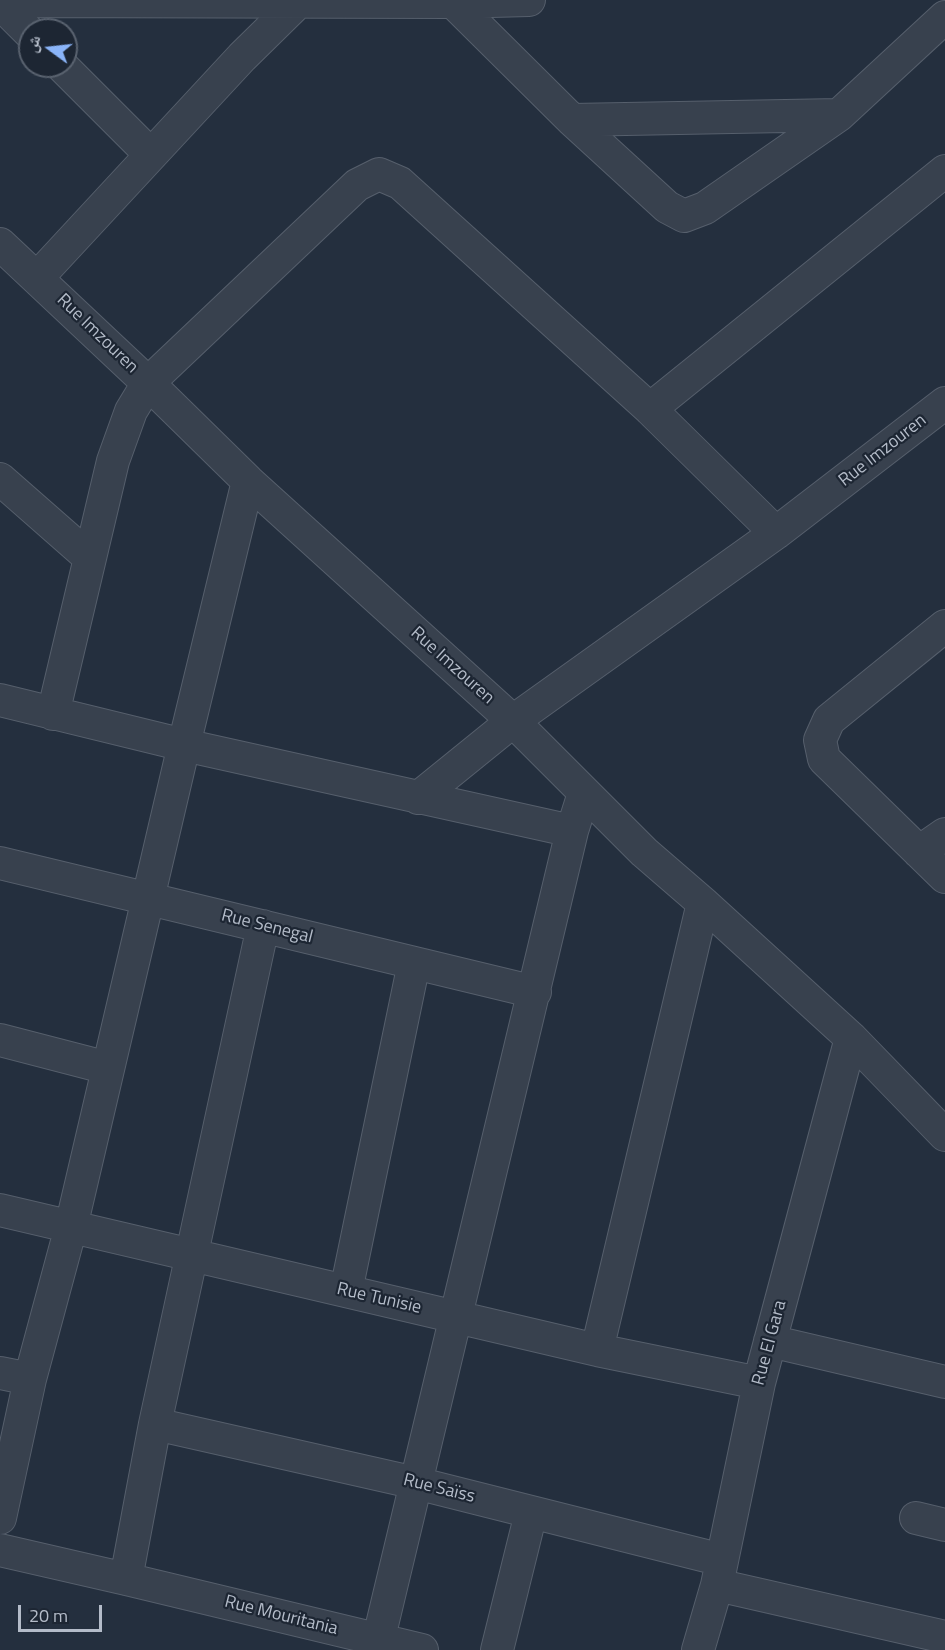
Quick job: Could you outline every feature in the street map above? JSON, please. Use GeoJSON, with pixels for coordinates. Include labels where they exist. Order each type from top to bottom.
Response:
{"type":"FeatureCollection","features":[{"type":"Feature","properties":{"kind":"street"},"geometry":{"type":"LineString","coordinates":[[0,2],[529,0]]}},
{"type":"Feature","properties":{"kind":"street"},"geometry":{"type":"LineString","coordinates":[[0,2],[18,21]]}},
{"type":"Feature","properties":{"kind":"street"},"geometry":{"type":"LineString","coordinates":[[37,278],[242,57],[298,2]]}},
{"type":"Feature","properties":{"kind":"street"},"geometry":{"type":"LineString","coordinates":[[453,2],[572,120],[667,207],[684,216],[705,208],[839,115],[945,17]]}},
{"type":"Feature","properties":{"kind":"street"},"geometry":{"type":"LineString","coordinates":[[75,78],[151,155]]}},
{"type":"Feature","properties":{"kind":"street"},"geometry":{"type":"LineString","coordinates":[[572,120],[839,115]]}},
{"type":"Feature","properties":{"kind":"street"},"geometry":{"type":"LineString","coordinates":[[650,409],[945,171]]}},
{"type":"Feature","properties":{"kind":"street"},"geometry":{"type":"LineString","coordinates":[[53,714],[113,461],[131,411],[148,383],[357,185],[379,174],[400,183],[650,409],[777,533]]}},
{"type":"Feature","properties":{"kind":"street","name":"Rue Imzouren"},"geometry":{"type":"LineString","coordinates":[[0,243],[248,481],[513,721],[777,533],[945,403]]}},
{"type":"Feature","properties":{"kind":"street"},"geometry":{"type":"LineString","coordinates":[[0,479],[90,558]]}},
{"type":"Feature","properties":{"kind":"street"},"geometry":{"type":"LineString","coordinates":[[0,1518],[15,1376],[71,1227],[147,898],[248,481]]}},
{"type":"Feature","properties":{"kind":"street"},"geometry":{"type":"LineString","coordinates":[[945,626],[829,720],[820,740],[824,759],[945,877]]}},
{"type":"Feature","properties":{"kind":"street"},"geometry":{"type":"LineString","coordinates":[[0,700],[184,746],[572,831]]}},
{"type":"Feature","properties":{"kind":"street"},"geometry":{"type":"LineString","coordinates":[[418,798],[513,721],[644,852],[851,1038],[945,1136]]}},
{"type":"Feature","properties":{"kind":"street"},"geometry":{"type":"LineString","coordinates":[[377,1645],[572,831],[584,793]]}},
{"type":"Feature","properties":{"kind":"street"},"geometry":{"type":"LineString","coordinates":[[919,852],[945,834]]}},
{"type":"Feature","properties":{"kind":"street","name":"Rue Senegal"},"geometry":{"type":"LineString","coordinates":[[0,862],[535,992]]}},
{"type":"Feature","properties":{"kind":"street"},"geometry":{"type":"LineString","coordinates":[[597,1350],[703,903]]}},
{"type":"Feature","properties":{"kind":"street"},"geometry":{"type":"LineString","coordinates":[[126,1579],[155,1424],[263,926]]}},
{"type":"Feature","properties":{"kind":"street"},"geometry":{"type":"LineString","coordinates":[[346,1291],[414,963]]}},
{"type":"Feature","properties":{"kind":"street","name":"Rue El Gara"},"geometry":{"type":"LineString","coordinates":[[698,1650],[720,1572],[759,1383],[851,1038]]}},
{"type":"Feature","properties":{"kind":"street"},"geometry":{"type":"LineString","coordinates":[[0,1040],[108,1068]]}},
{"type":"Feature","properties":{"kind":"street","name":"Rue Tunisie"},"geometry":{"type":"LineString","coordinates":[[0,1210],[597,1350],[759,1383]]}},
{"type":"Feature","properties":{"kind":"street"},"geometry":{"type":"LineString","coordinates":[[770,1341],[945,1382]]}},
{"type":"Feature","properties":{"kind":"street","name":"Rue Saïss"},"geometry":{"type":"LineString","coordinates":[[155,1424],[416,1483],[531,1513],[720,1572],[945,1637]]}},
{"type":"Feature","properties":{"kind":"street"},"geometry":{"type":"LineString","coordinates":[[497,1650],[531,1513]]}},
{"type":"Feature","properties":{"kind":"street","name":"Rue Mouritania"},"geometry":{"type":"LineString","coordinates":[[0,1550],[126,1579],[377,1645],[422,1650]]}}]}
